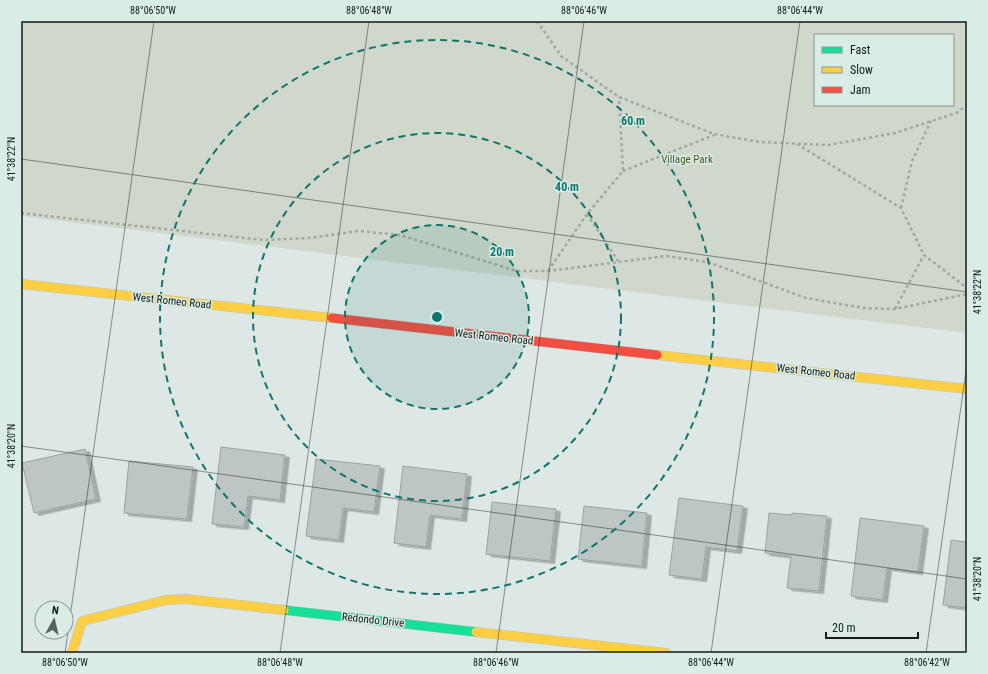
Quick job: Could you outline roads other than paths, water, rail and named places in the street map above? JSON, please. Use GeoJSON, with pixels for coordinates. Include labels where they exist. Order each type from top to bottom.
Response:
{"type":"FeatureCollection","features":[{"type":"Feature","properties":{"kind":"main road","name":"West Romeo Road"},"geometry":{"type":"LineString","coordinates":[[21,284],[967,389]]}},
{"type":"Feature","properties":{"kind":"main road","name":"Redondo Drive"},"geometry":{"type":"LineString","coordinates":[[72,653],[82,621],[159,601],[186,599],[666,653]]}},
{"type":"Feature","properties":{"kind":"park label","name":"Village Park"},"geometry":{"type":"Point","coordinates":[687,159]}}]}
